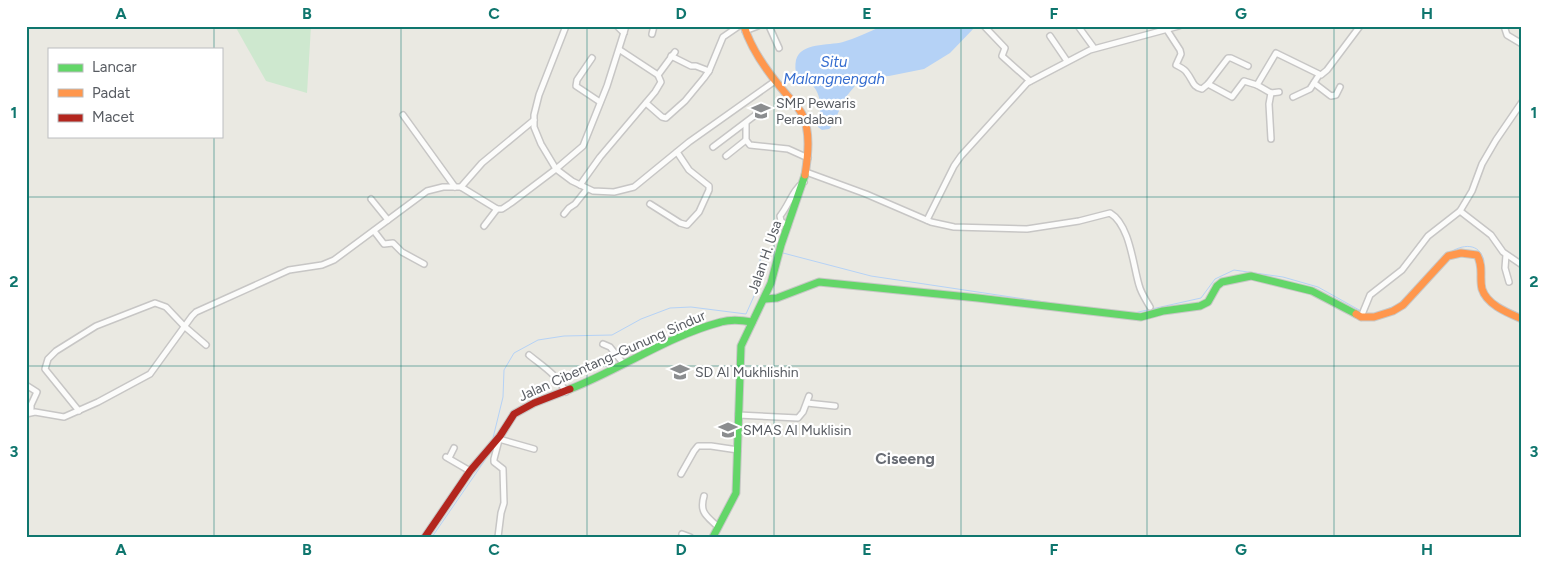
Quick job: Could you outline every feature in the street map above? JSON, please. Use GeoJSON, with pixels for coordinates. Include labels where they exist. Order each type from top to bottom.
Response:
{"type":"FeatureCollection","features":[{"type":"Feature","properties":{"kind":"street"},"geometry":{"type":"LineString","coordinates":[[566,26],[539,96],[534,120],[537,136],[556,169],[593,191],[614,192],[634,187],[677,152],[775,81]]}},
{"type":"Feature","properties":{"kind":"street"},"geometry":{"type":"LineString","coordinates":[[617,26],[624,32]]}},
{"type":"Feature","properties":{"kind":"street"},"geometry":{"type":"LineString","coordinates":[[26,385],[37,392],[29,413],[61,417],[79,411],[150,374],[196,312],[284,272],[302,267],[322,265],[334,260],[427,191],[443,187],[462,187],[497,209],[502,209],[511,204],[583,146],[620,50],[626,26]]}},
{"type":"Feature","properties":{"kind":"street"},"geometry":{"type":"LineString","coordinates":[[652,34],[654,26]]}},
{"type":"Feature","properties":{"kind":"street"},"geometry":{"type":"LineString","coordinates":[[646,103],[662,117],[666,118],[685,101],[709,71],[723,37],[742,28],[758,26]]}},
{"type":"Feature","properties":{"kind":"street"},"geometry":{"type":"LineString","coordinates":[[769,26],[779,48]]}},
{"type":"Feature","properties":{"kind":"street"},"geometry":{"type":"LineString","coordinates":[[984,26],[1005,48],[1002,56],[1030,81]]}},
{"type":"Feature","properties":{"kind":"street"},"geometry":{"type":"LineString","coordinates":[[1078,26],[1094,48]]}},
{"type":"Feature","properties":{"kind":"street"},"geometry":{"type":"LineString","coordinates":[[926,220],[961,156],[1021,88],[1030,81],[1067,60],[1094,48],[1179,26]]}},
{"type":"Feature","properties":{"kind":"street"},"geometry":{"type":"LineString","coordinates":[[1257,85],[1276,54],[1297,62],[1318,74],[1325,73],[1360,26]]}},
{"type":"Feature","properties":{"kind":"street"},"geometry":{"type":"LineString","coordinates":[[1504,26],[1507,35],[1522,44]]}},
{"type":"Feature","properties":{"kind":"street","name":"Jalan H. Usa"},"geometry":{"type":"LineString","coordinates":[[713,537],[736,493],[741,346],[771,283],[781,245],[804,181],[808,158],[807,132],[802,114],[775,81],[742,28]]}},
{"type":"Feature","properties":{"kind":"street"},"geometry":{"type":"LineString","coordinates":[[1167,30],[1180,50],[1181,54],[1176,65],[1187,72],[1193,84],[1199,88],[1202,89],[1208,84],[1228,58],[1248,66]]}},
{"type":"Feature","properties":{"kind":"street"},"geometry":{"type":"LineString","coordinates":[[1050,36],[1067,60]]}},
{"type":"Feature","properties":{"kind":"street"},"geometry":{"type":"LineString","coordinates":[[580,185],[600,157],[646,103],[661,82],[658,75],[620,50]]}},
{"type":"Feature","properties":{"kind":"street"},"geometry":{"type":"LineString","coordinates":[[658,75],[673,54],[690,66],[696,66],[709,71]]}},
{"type":"Feature","properties":{"kind":"street"},"geometry":{"type":"LineString","coordinates":[[592,58],[577,80],[576,86],[600,102]]}},
{"type":"Feature","properties":{"kind":"street"},"geometry":{"type":"LineString","coordinates":[[1293,97],[1310,88],[1318,74]]}},
{"type":"Feature","properties":{"kind":"street"},"geometry":{"type":"LineString","coordinates":[[1208,84],[1232,96],[1243,81],[1257,85],[1271,93],[1279,92]]}},
{"type":"Feature","properties":{"kind":"street"},"geometry":{"type":"LineString","coordinates":[[1314,83],[1331,96],[1336,95],[1340,87]]}},
{"type":"Feature","properties":{"kind":"street"},"geometry":{"type":"LineString","coordinates":[[1271,93],[1269,104],[1271,139]]}},
{"type":"Feature","properties":{"kind":"street"},"geometry":{"type":"LineString","coordinates":[[1361,317],[1370,295],[1402,270],[1428,236],[1460,211],[1472,191],[1482,164],[1522,102]]}},
{"type":"Feature","properties":{"kind":"street"},"geometry":{"type":"LineString","coordinates":[[713,147],[758,113]]}},
{"type":"Feature","properties":{"kind":"street"},"geometry":{"type":"LineString","coordinates":[[403,115],[455,187]]}},
{"type":"Feature","properties":{"kind":"street"},"geometry":{"type":"LineString","coordinates":[[462,187],[488,158],[534,120]]}},
{"type":"Feature","properties":{"kind":"street"},"geometry":{"type":"LineString","coordinates":[[746,122],[746,140],[752,146],[784,148],[808,158]]}},
{"type":"Feature","properties":{"kind":"street"},"geometry":{"type":"LineString","coordinates":[[726,156],[746,140]]}},
{"type":"Feature","properties":{"kind":"street"},"geometry":{"type":"LineString","coordinates":[[650,204],[680,223],[687,225],[699,212],[710,186],[689,170],[677,152]]}},
{"type":"Feature","properties":{"kind":"street"},"geometry":{"type":"LineString","coordinates":[[806,172],[926,220],[954,226],[1027,228],[1110,213],[1114,215],[1123,229],[1140,288],[1150,307]]}},
{"type":"Feature","properties":{"kind":"street"},"geometry":{"type":"LineString","coordinates":[[788,226],[781,221],[780,216],[790,203],[796,187],[804,181]]}},
{"type":"Feature","properties":{"kind":"street"},"geometry":{"type":"LineString","coordinates":[[564,214],[587,189]]}},
{"type":"Feature","properties":{"kind":"street"},"geometry":{"type":"LineString","coordinates":[[371,198],[388,220]]}},
{"type":"Feature","properties":{"kind":"street"},"geometry":{"type":"LineString","coordinates":[[484,226],[497,209]]}},
{"type":"Feature","properties":{"kind":"street"},"geometry":{"type":"LineString","coordinates":[[1460,211],[1491,235],[1506,255],[1522,265]]}},
{"type":"Feature","properties":{"kind":"street"},"geometry":{"type":"LineString","coordinates":[[374,231],[386,245],[393,243],[402,252],[424,264]]}},
{"type":"Feature","properties":{"kind":"street"},"geometry":{"type":"LineString","coordinates":[[764,299],[777,298],[819,282],[1141,317],[1163,311],[1200,306],[1208,302],[1217,286],[1222,282],[1251,276],[1312,290],[1361,317],[1374,317],[1393,311],[1403,305],[1443,260],[1453,254],[1461,253],[1477,255],[1481,262],[1482,289],[1484,293],[1500,308],[1522,320]]}},
{"type":"Feature","properties":{"kind":"street"},"geometry":{"type":"LineString","coordinates":[[1506,255],[1505,268],[1509,282]]}},
{"type":"Feature","properties":{"kind":"street"},"geometry":{"type":"LineString","coordinates":[[79,411],[45,369],[48,358],[56,351],[96,326],[155,303],[166,307],[206,345]]}},
{"type":"Feature","properties":{"kind":"street","name":"Jalan Cibentang–Gunung Sindur"},"geometry":{"type":"LineString","coordinates":[[470,471],[488,446],[498,438],[517,411],[590,381],[670,340],[723,321],[743,320],[752,322]]}},
{"type":"Feature","properties":{"kind":"street"},"geometry":{"type":"LineString","coordinates":[[603,344],[610,347],[623,363]]}},
{"type":"Feature","properties":{"kind":"street"},"geometry":{"type":"LineString","coordinates":[[529,355],[552,372],[566,392]]}},
{"type":"Feature","properties":{"kind":"street"},"geometry":{"type":"LineString","coordinates":[[738,415],[798,418],[803,412],[808,396]]}},
{"type":"Feature","properties":{"kind":"street"},"geometry":{"type":"LineString","coordinates":[[807,403],[835,406]]}},
{"type":"Feature","properties":{"kind":"street"},"geometry":{"type":"LineString","coordinates":[[498,537],[504,503],[503,469],[494,462],[498,438],[534,449]]}},
{"type":"Feature","properties":{"kind":"street"},"geometry":{"type":"LineString","coordinates":[[681,474],[698,446],[738,450]]}},
{"type":"Feature","properties":{"kind":"street"},"geometry":{"type":"LineString","coordinates":[[426,537],[470,471],[447,458],[454,448]]}},
{"type":"Feature","properties":{"kind":"street"},"geometry":{"type":"LineString","coordinates":[[704,496],[702,504],[704,513],[718,527]]}},
{"type":"Feature","properties":{"kind":"street"},"geometry":{"type":"LineString","coordinates":[[682,534],[690,537]]}},
{"type":"Feature","properties":{"kind":"green space"},"geometry":{"type":"Polygon","coordinates":[[[235,26],[311,26],[307,93],[266,81],[235,26]]]}},
{"type":"Feature","properties":{"kind":"water","name":"Situ Malangnengah"},"geometry":{"type":"Polygon","coordinates":[[[882,26],[976,26],[950,53],[924,69],[889,76],[872,76],[859,81],[845,98],[832,126],[829,129],[822,130],[818,127],[820,100],[816,90],[813,86],[800,79],[796,73],[796,60],[799,54],[809,47],[843,42],[882,26]]]}},
{"type":"Feature","properties":{"kind":"waterway"},"geometry":{"type":"LineString","coordinates":[[1449,253],[1459,248],[1470,246],[1479,250],[1484,261]]}},
{"type":"Feature","properties":{"kind":"waterway"},"geometry":{"type":"LineString","coordinates":[[493,438],[503,397],[504,370],[514,353],[538,340],[564,336],[612,335],[641,319],[670,308],[691,307],[746,314],[754,296],[762,249],[776,251]]}},
{"type":"Feature","properties":{"kind":"waterway"},"geometry":{"type":"LineString","coordinates":[[783,253],[871,276],[1051,303]]}},
{"type":"Feature","properties":{"kind":"waterway"},"geometry":{"type":"LineString","coordinates":[[1419,283],[1443,256]]}},
{"type":"Feature","properties":{"kind":"waterway"},"geometry":{"type":"LineString","coordinates":[[1134,313],[1201,298],[1215,279],[1234,270],[1283,277],[1318,287],[1361,311]]}},
{"type":"Feature","properties":{"kind":"waterway"},"geometry":{"type":"LineString","coordinates":[[1387,309],[1397,305],[1411,291]]}},
{"type":"Feature","properties":{"kind":"waterway"},"geometry":{"type":"LineString","coordinates":[[1513,311],[1522,315]]}},
{"type":"Feature","properties":{"kind":"waterway"},"geometry":{"type":"LineString","coordinates":[[432,537],[492,450]]}},
{"type":"Feature","properties":{"kind":"traffic: fast"},"geometry":{"type":"LineString","coordinates":[[713,537],[736,493],[741,346],[771,283],[781,245],[805,175]]}},
{"type":"Feature","properties":{"kind":"traffic: fast"},"geometry":{"type":"LineString","coordinates":[[765,299],[777,298],[819,282],[1141,317],[1163,311],[1200,306],[1208,302],[1217,286],[1222,282],[1251,276],[1312,291],[1356,314]]}},
{"type":"Feature","properties":{"kind":"traffic: fast"},"geometry":{"type":"LineString","coordinates":[[570,389],[663,344],[701,328],[729,320],[752,322]]}},
{"type":"Feature","properties":{"kind":"traffic: slow"},"geometry":{"type":"LineString","coordinates":[[744,26],[760,59],[776,82],[798,107],[805,121],[808,144],[805,175]]}},
{"type":"Feature","properties":{"kind":"traffic: slow"},"geometry":{"type":"LineString","coordinates":[[1356,314],[1361,317],[1374,317],[1393,311],[1403,305],[1448,256],[1461,253],[1477,255],[1480,264],[1481,285],[1488,300],[1499,308],[1522,319]]}},
{"type":"Feature","properties":{"kind":"traffic: jam"},"geometry":{"type":"LineString","coordinates":[[425,537],[470,471],[500,436],[514,414],[534,403],[570,389]]}},
{"type":"Feature","properties":{"kind":"place","name":"SMP Pewaris Peradaban"},"geometry":{"type":"Point","coordinates":[761,111]}},
{"type":"Feature","properties":{"kind":"place","name":"SD Al Mukhlishin"},"geometry":{"type":"Point","coordinates":[680,372]}},
{"type":"Feature","properties":{"kind":"place","name":"SMAS Al Muklisin"},"geometry":{"type":"Point","coordinates":[728,430]}},
{"type":"Feature","properties":{"kind":"district","name":"Ciseeng"},"geometry":{"type":"Point","coordinates":[905,458]}}]}
